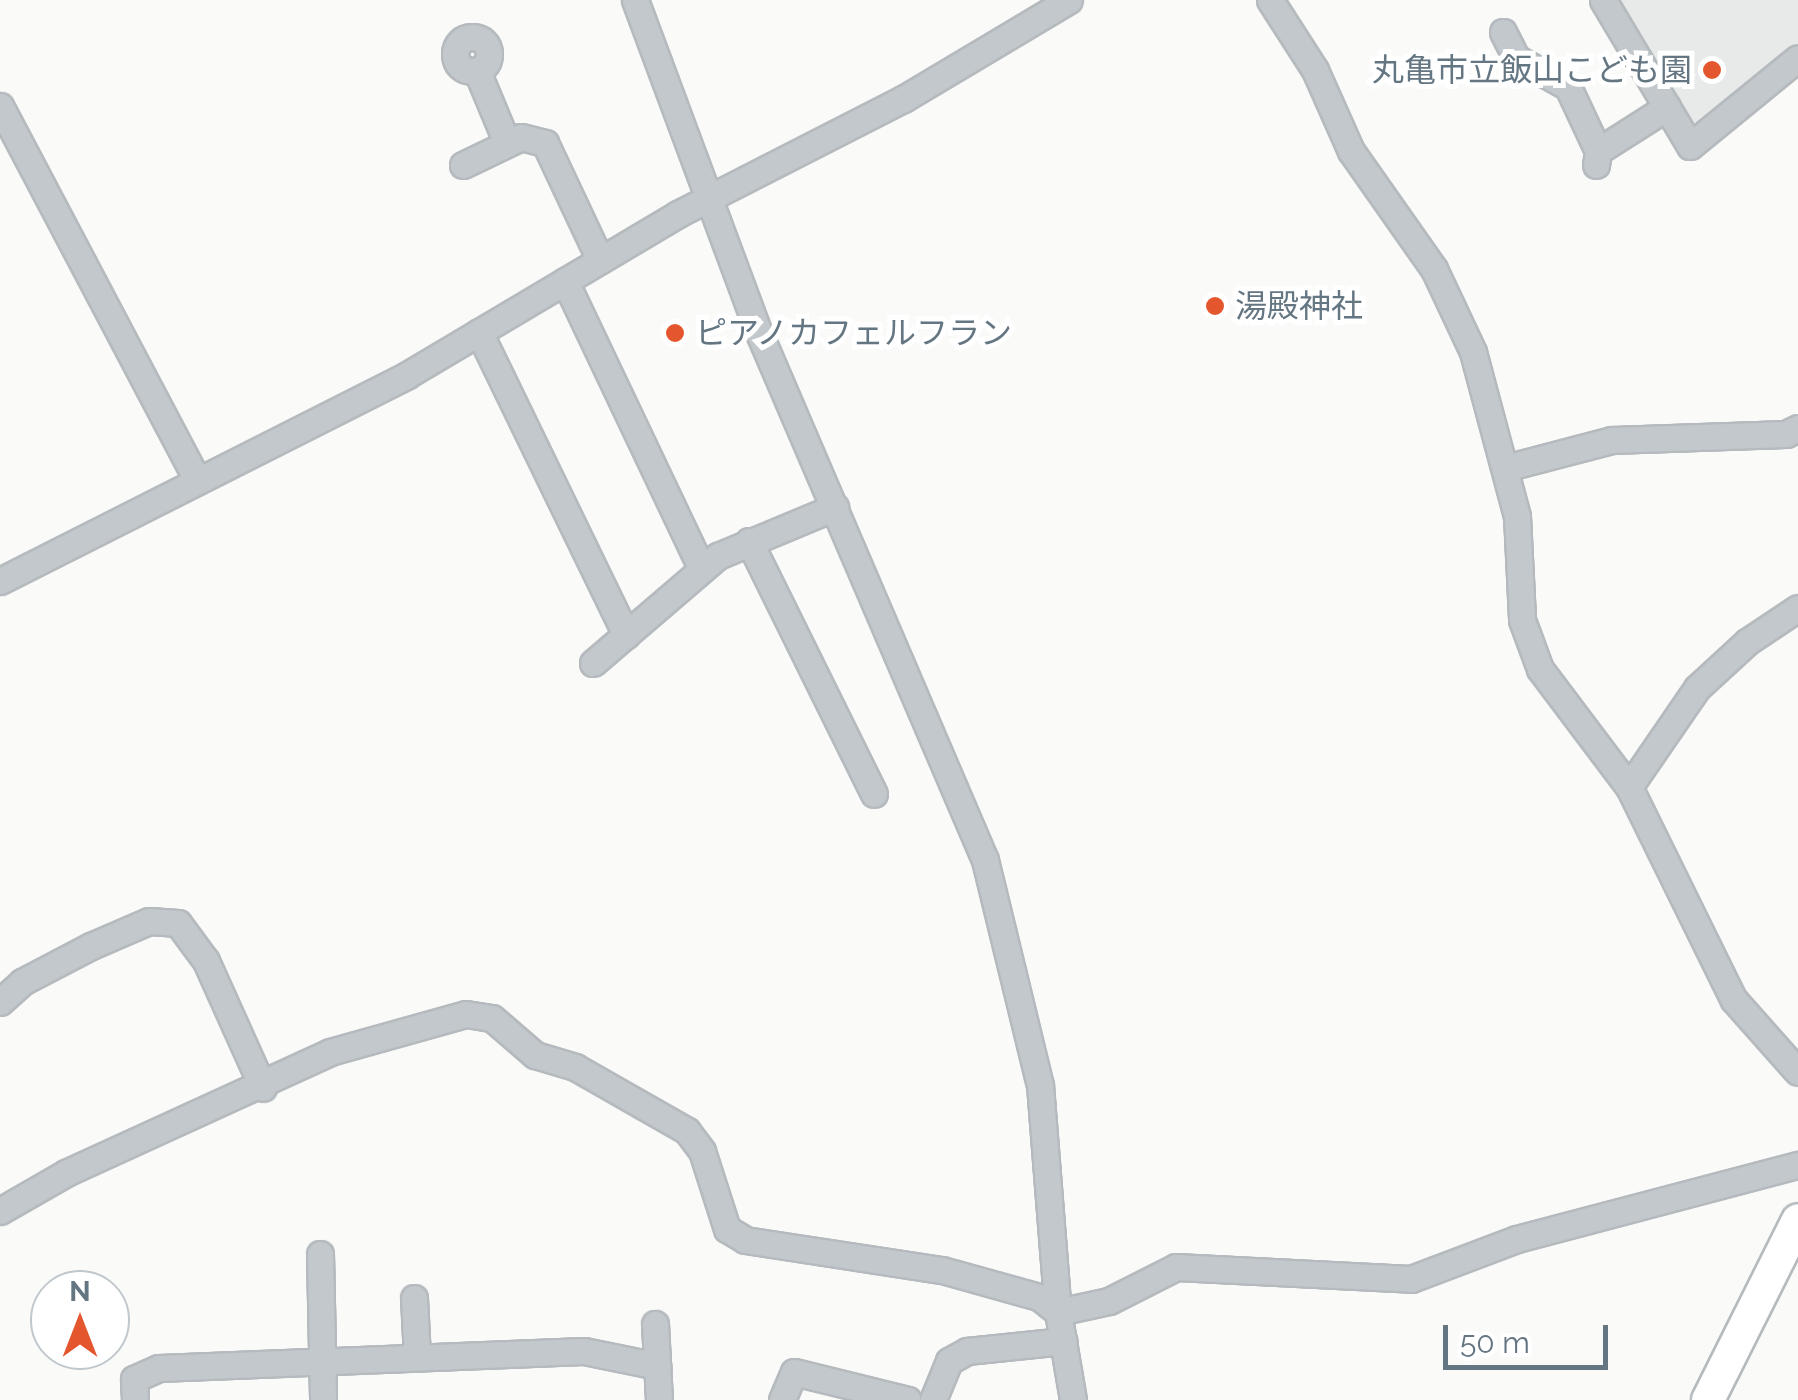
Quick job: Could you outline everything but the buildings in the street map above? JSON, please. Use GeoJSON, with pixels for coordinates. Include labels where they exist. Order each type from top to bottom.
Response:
{"type":"FeatureCollection","features":[{"type":"Feature","properties":{"kind":"main road"},"geometry":{"type":"LineString","coordinates":[[1708,1400],[1798,1220]]}},
{"type":"Feature","properties":{"kind":"street"},"geometry":{"type":"LineString","coordinates":[[635,0],[708,198],[985,860],[1040,1086],[1058,1312],[1073,1400]]}},
{"type":"Feature","properties":{"kind":"street"},"geometry":{"type":"LineString","coordinates":[[0,581],[197,479],[331,416],[708,198],[903,99],[1069,0]]}},
{"type":"Feature","properties":{"kind":"street"},"geometry":{"type":"LineString","coordinates":[[1270,0],[1315,70],[1351,151],[1454,308],[1517,516],[1526,642],[1558,700],[1629,787],[1734,1000],[1798,1072]]}},
{"type":"Feature","properties":{"kind":"street"},"geometry":{"type":"LineString","coordinates":[[1603,0],[1690,146],[1798,58]]}},
{"type":"Feature","properties":{"kind":"street"},"geometry":{"type":"LineString","coordinates":[[1502,32],[1516,58],[1568,87],[1597,158],[1667,108]]}},
{"type":"Feature","properties":{"kind":"street"},"geometry":{"type":"LineString","coordinates":[[477,71],[507,143]]}},
{"type":"Feature","properties":{"kind":"street"},"geometry":{"type":"LineString","coordinates":[[0,106],[197,479]]}},
{"type":"Feature","properties":{"kind":"street"},"geometry":{"type":"LineString","coordinates":[[463,164],[521,137],[546,143],[600,260]]}},
{"type":"Feature","properties":{"kind":"street"},"geometry":{"type":"LineString","coordinates":[[565,281],[702,569]]}},
{"type":"Feature","properties":{"kind":"street"},"geometry":{"type":"LineString","coordinates":[[479,332],[626,635]]}},
{"type":"Feature","properties":{"kind":"street"},"geometry":{"type":"LineString","coordinates":[[1505,468],[1612,440],[1786,434],[1798,428]]}},
{"type":"Feature","properties":{"kind":"street"},"geometry":{"type":"LineString","coordinates":[[594,663],[702,569],[750,541],[835,506]]}},
{"type":"Feature","properties":{"kind":"street"},"geometry":{"type":"LineString","coordinates":[[750,541],[874,794]]}},
{"type":"Feature","properties":{"kind":"street"},"geometry":{"type":"LineString","coordinates":[[1629,787],[1697,688],[1747,642],[1798,608]]}},
{"type":"Feature","properties":{"kind":"street"},"geometry":{"type":"LineString","coordinates":[[0,1002],[22,982],[90,946],[149,921],[178,923],[206,961],[263,1088]]}},
{"type":"Feature","properties":{"kind":"street"},"geometry":{"type":"LineString","coordinates":[[0,1211],[66,1172],[263,1088],[330,1052],[400,1027],[466,1014],[492,1018],[535,1055],[575,1067],[687,1131],[702,1151],[727,1229],[744,1240],[942,1270],[1038,1298],[1058,1312],[1109,1301],[1176,1267],[1411,1279],[1517,1239],[1798,1165]]}},
{"type":"Feature","properties":{"kind":"street"},"geometry":{"type":"LineString","coordinates":[[320,1254],[323,1400]]}},
{"type":"Feature","properties":{"kind":"street"},"geometry":{"type":"LineString","coordinates":[[414,1298],[417,1358]]}},
{"type":"Feature","properties":{"kind":"street"},"geometry":{"type":"LineString","coordinates":[[655,1324],[659,1400]]}},
{"type":"Feature","properties":{"kind":"street"},"geometry":{"type":"LineString","coordinates":[[932,1400],[948,1361],[968,1351],[1062,1341]]}},
{"type":"Feature","properties":{"kind":"street"},"geometry":{"type":"LineString","coordinates":[[135,1400],[134,1379],[159,1368],[584,1350],[657,1366]]}},
{"type":"Feature","properties":{"kind":"street"},"geometry":{"type":"LineString","coordinates":[[782,1400],[794,1372],[869,1395],[908,1400]]}},
{"type":"Feature","properties":{"kind":"shaded area","name":"丸亀市立飯山こども園"},"geometry":{"type":"Polygon","coordinates":[[[1615,0],[1798,0],[1798,45],[1702,124],[1686,121],[1615,0]]]}},
{"type":"Feature","properties":{"kind":"place","name":"丸亀市立飯山こども園"},"geometry":{"type":"Point","coordinates":[1712,70]}},
{"type":"Feature","properties":{"kind":"place","name":"湯殿神社"},"geometry":{"type":"Point","coordinates":[1215,306]}},
{"type":"Feature","properties":{"kind":"place","name":"ピアノカフェルフラン"},"geometry":{"type":"Point","coordinates":[675,333]}}]}
